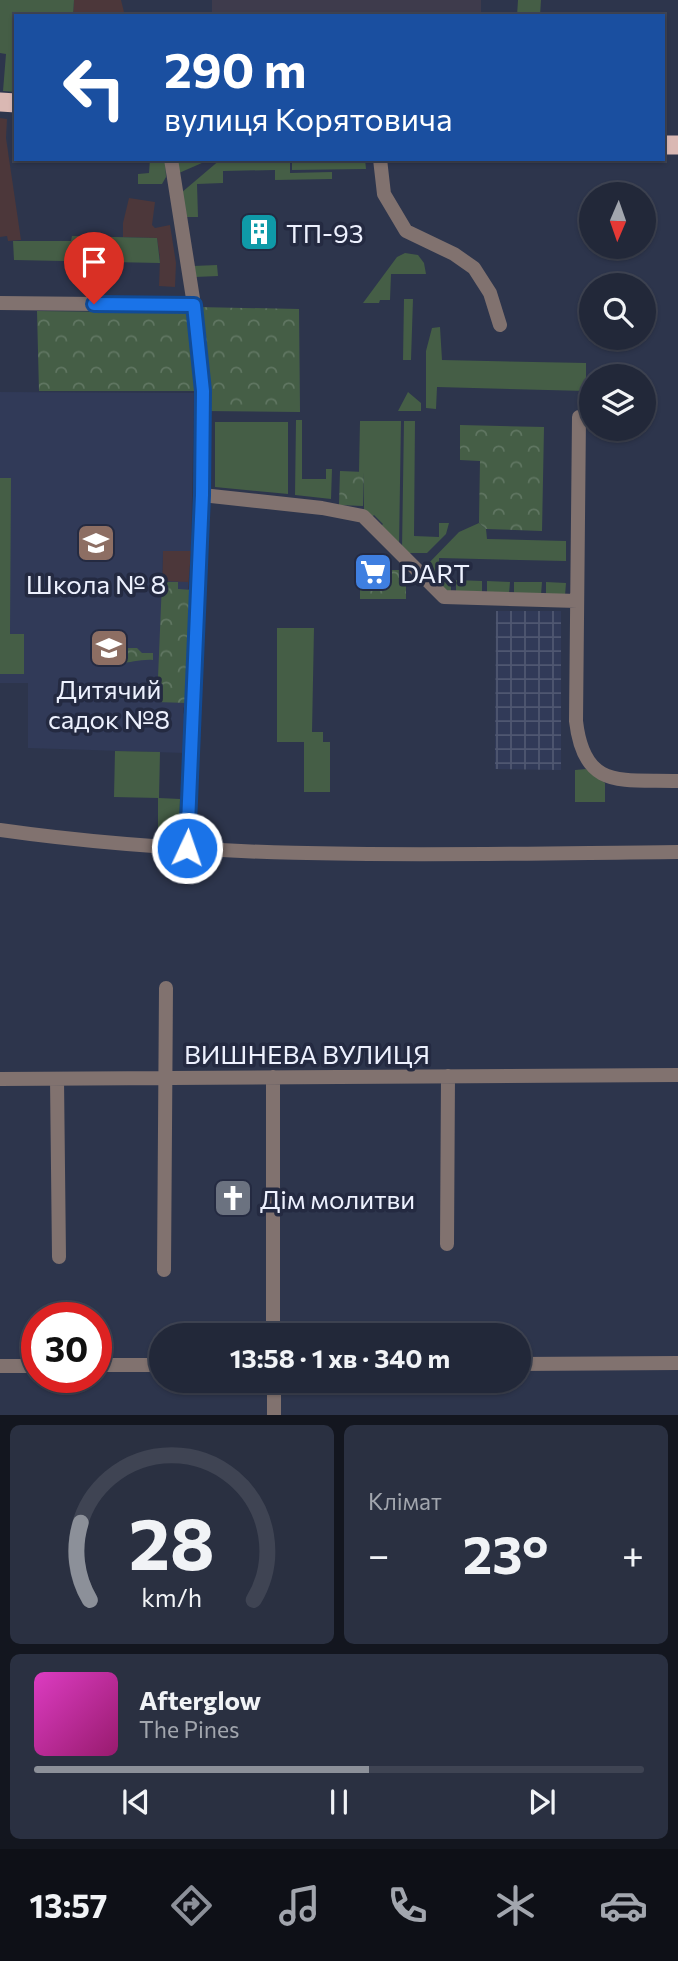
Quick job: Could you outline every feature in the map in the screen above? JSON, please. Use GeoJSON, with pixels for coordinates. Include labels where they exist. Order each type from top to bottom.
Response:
{"type":"FeatureCollection","features":[{"type":"Feature","properties":{"kind":"street"},"geometry":{"type":"LineString","coordinates":[[171,161],[194,305],[203,391],[202,495],[187,848]]}},
{"type":"Feature","properties":{"kind":"street"},"geometry":{"type":"LineString","coordinates":[[380,161],[384,194],[407,231],[454,254],[474,268],[490,293],[500,325]]}},
{"type":"Feature","properties":{"kind":"street"},"geometry":{"type":"LineString","coordinates":[[0,303],[194,305]]}},
{"type":"Feature","properties":{"kind":"street"},"geometry":{"type":"LineString","coordinates":[[579,417],[578,738],[586,760],[609,778],[678,781]]}},
{"type":"Feature","properties":{"kind":"street"},"geometry":{"type":"LineString","coordinates":[[202,495],[322,508],[360,515],[367,518],[444,597],[577,601]]}},
{"type":"Feature","properties":{"kind":"street"},"geometry":{"type":"LineString","coordinates":[[0,830],[84,841],[187,848],[355,854],[678,852]]}},
{"type":"Feature","properties":{"kind":"street","name":"ВИШНЕВА ВУЛИЦЯ"},"geometry":{"type":"LineString","coordinates":[[164,1270],[166,988]]}},
{"type":"Feature","properties":{"kind":"street","name":"ВИШНЕВА ВУЛИЦЯ"},"geometry":{"type":"LineString","coordinates":[[0,1079],[678,1075]]}},
{"type":"Feature","properties":{"kind":"street","name":"ВИШНЕВА ВУЛИЦЯ"},"geometry":{"type":"LineString","coordinates":[[447,1244],[448,1076]]}},
{"type":"Feature","properties":{"kind":"street"},"geometry":{"type":"LineString","coordinates":[[272,1077],[273,1323]]}},
{"type":"Feature","properties":{"kind":"street"},"geometry":{"type":"LineString","coordinates":[[57,1079],[59,1257]]}},
{"type":"Feature","properties":{"kind":"street"},"geometry":{"type":"LineString","coordinates":[[531,1364],[678,1363]]}},
{"type":"Feature","properties":{"kind":"street"},"geometry":{"type":"LineString","coordinates":[[112,1365],[149,1365]]}},
{"type":"Feature","properties":{"kind":"street"},"geometry":{"type":"LineString","coordinates":[[0,1366],[21,1366]]}},
{"type":"Feature","properties":{"kind":"street"},"geometry":{"type":"LineString","coordinates":[[274,1393],[274,1415]]}},
{"type":"Feature","properties":{"kind":"shaded area"},"geometry":{"type":"Polygon","coordinates":[[[74,0],[121,0],[124,14],[73,14],[74,0]]]}},
{"type":"Feature","properties":{"kind":"shaded area"},"geometry":{"type":"Polygon","coordinates":[[[212,0],[481,0],[481,14],[212,14],[212,0]]]}},
{"type":"Feature","properties":{"kind":"shaded area"},"geometry":{"type":"Polygon","coordinates":[[[0,118],[7,119],[6,138],[21,240],[8,241],[7,236],[0,237],[0,118]]]}},
{"type":"Feature","properties":{"kind":"shaded area"},"geometry":{"type":"Polygon","coordinates":[[[129,198],[155,202],[152,225],[155,228],[170,225],[176,263],[175,287],[159,286],[160,259],[157,238],[123,237],[123,223],[129,198]]]}},
{"type":"Feature","properties":{"kind":"shaded area"},"geometry":{"type":"Polygon","coordinates":[[[0,392],[194,393],[191,551],[163,551],[162,581],[188,582],[188,589],[192,590],[187,705],[183,708],[186,716],[185,753],[28,748],[28,683],[0,683],[0,392]]]}},
{"type":"Feature","properties":{"kind":"shaded area"},"geometry":{"type":"Polygon","coordinates":[[[163,551],[191,551],[188,590],[162,582],[163,551]]]}},
{"type":"Feature","properties":{"kind":"shaded area"},"geometry":{"type":"Polygon","coordinates":[[[496,611],[561,611],[561,770],[495,769],[496,611]]]}},
{"type":"Feature","properties":{"kind":"green space"},"geometry":{"type":"Polygon","coordinates":[[[0,0],[74,0],[73,14],[14,14],[14,92],[3,91],[6,54],[0,53],[0,0]]]}},
{"type":"Feature","properties":{"kind":"green space"},"geometry":{"type":"Polygon","coordinates":[[[518,0],[541,0],[540,14],[517,14],[518,0]]]}},
{"type":"Feature","properties":{"kind":"green space"},"geometry":{"type":"Polygon","coordinates":[[[150,161],[165,161],[166,177],[162,184],[138,184],[138,174],[149,173],[150,161]]]}},
{"type":"Feature","properties":{"kind":"green space"},"geometry":{"type":"Polygon","coordinates":[[[177,161],[206,161],[179,173],[177,161]]]}},
{"type":"Feature","properties":{"kind":"green space"},"geometry":{"type":"Polygon","coordinates":[[[219,161],[290,161],[290,173],[332,172],[332,179],[275,180],[275,170],[223,171],[223,183],[197,184],[198,217],[185,217],[181,193],[219,161]]]}},
{"type":"Feature","properties":{"kind":"green space"},"geometry":{"type":"Polygon","coordinates":[[[292,161],[365,161],[366,169],[292,170],[292,161]]]}},
{"type":"Feature","properties":{"kind":"green space"},"geometry":{"type":"Polygon","coordinates":[[[72,236],[157,238],[160,263],[14,260],[13,241],[71,241],[72,236]]]}},
{"type":"Feature","properties":{"kind":"green space"},"geometry":{"type":"Polygon","coordinates":[[[405,253],[418,255],[424,263],[426,274],[391,274],[390,300],[363,303],[397,257],[405,253]]]}},
{"type":"Feature","properties":{"kind":"green space"},"geometry":{"type":"Polygon","coordinates":[[[217,265],[218,276],[195,277],[193,266],[217,265]]]}},
{"type":"Feature","properties":{"kind":"green space"},"geometry":{"type":"Polygon","coordinates":[[[404,299],[413,299],[411,360],[403,360],[404,299]]]}},
{"type":"Feature","properties":{"kind":"green space"},"geometry":{"type":"Polygon","coordinates":[[[197,307],[299,309],[300,412],[206,411],[197,307]]]}},
{"type":"Feature","properties":{"kind":"green space"},"geometry":{"type":"Polygon","coordinates":[[[37,311],[189,313],[195,391],[39,391],[37,311]]]}},
{"type":"Feature","properties":{"kind":"green space"},"geometry":{"type":"Polygon","coordinates":[[[440,327],[442,360],[586,363],[579,364],[579,391],[437,387],[436,409],[426,408],[426,351],[432,328],[440,327]]]}},
{"type":"Feature","properties":{"kind":"green space"},"geometry":{"type":"Polygon","coordinates":[[[408,392],[421,403],[421,411],[398,411],[408,392]]]}},
{"type":"Feature","properties":{"kind":"green space"},"geometry":{"type":"Polygon","coordinates":[[[296,420],[302,420],[302,479],[326,479],[326,469],[332,469],[331,499],[295,495],[296,420]]]}},
{"type":"Feature","properties":{"kind":"green space"},"geometry":{"type":"Polygon","coordinates":[[[360,421],[401,421],[399,547],[380,527],[383,524],[374,515],[371,518],[364,510],[364,472],[359,472],[360,421]]]}},
{"type":"Feature","properties":{"kind":"green space"},"geometry":{"type":"Polygon","coordinates":[[[404,421],[415,421],[414,536],[439,537],[439,523],[449,523],[446,534],[427,553],[405,553],[402,549],[404,421]]]}},
{"type":"Feature","properties":{"kind":"green space"},"geometry":{"type":"Polygon","coordinates":[[[215,422],[288,422],[288,494],[215,487],[215,422]]]}},
{"type":"Feature","properties":{"kind":"green space"},"geometry":{"type":"Polygon","coordinates":[[[460,425],[544,427],[542,531],[486,529],[479,523],[480,461],[460,460],[460,425]]]}},
{"type":"Feature","properties":{"kind":"green space"},"geometry":{"type":"Polygon","coordinates":[[[340,471],[364,472],[363,506],[339,505],[340,471]]]}},
{"type":"Feature","properties":{"kind":"green space"},"geometry":{"type":"Polygon","coordinates":[[[0,478],[11,478],[10,634],[24,634],[24,674],[0,674],[0,478]]]}},
{"type":"Feature","properties":{"kind":"green space"},"geometry":{"type":"Polygon","coordinates":[[[479,523],[486,529],[487,539],[566,541],[566,561],[439,558],[439,580],[451,580],[451,593],[447,592],[424,568],[459,532],[479,523]]]}},
{"type":"Feature","properties":{"kind":"green space"},"geometry":{"type":"Polygon","coordinates":[[[386,570],[406,570],[406,599],[360,599],[360,583],[386,584],[386,570]]]}},
{"type":"Feature","properties":{"kind":"green space"},"geometry":{"type":"Polygon","coordinates":[[[456,580],[482,581],[482,594],[456,593],[456,580]]]}},
{"type":"Feature","properties":{"kind":"green space"},"geometry":{"type":"Polygon","coordinates":[[[487,581],[510,582],[509,594],[487,594],[487,581]]]}},
{"type":"Feature","properties":{"kind":"green space"},"geometry":{"type":"Polygon","coordinates":[[[162,582],[178,582],[178,589],[192,590],[187,703],[157,702],[162,582]]]}},
{"type":"Feature","properties":{"kind":"green space"},"geometry":{"type":"Polygon","coordinates":[[[514,582],[542,582],[541,595],[514,594],[514,582]]]}},
{"type":"Feature","properties":{"kind":"green space"},"geometry":{"type":"Polygon","coordinates":[[[546,582],[566,583],[565,596],[546,595],[546,582]]]}},
{"type":"Feature","properties":{"kind":"green space"},"geometry":{"type":"Polygon","coordinates":[[[277,628],[314,628],[312,732],[323,732],[323,742],[330,742],[330,792],[304,792],[304,742],[277,742],[277,628]]]}},
{"type":"Feature","properties":{"kind":"green space"},"geometry":{"type":"Polygon","coordinates":[[[119,648],[137,648],[142,653],[153,653],[153,660],[118,663],[119,648]]]}},
{"type":"Feature","properties":{"kind":"green space"},"geometry":{"type":"Polygon","coordinates":[[[115,751],[160,752],[159,798],[180,799],[179,837],[158,836],[158,798],[114,797],[115,751]]]}},
{"type":"Feature","properties":{"kind":"green space"},"geometry":{"type":"Polygon","coordinates":[[[586,769],[605,783],[605,802],[575,802],[575,770],[586,769]]]}},
{"type":"Feature","properties":{"kind":"place","name":"ТП-93"},"geometry":{"type":"Point","coordinates":[259,232]}},
{"type":"Feature","properties":{"kind":"place","name":"Школа № 8"},"geometry":{"type":"Point","coordinates":[96,543]}},
{"type":"Feature","properties":{"kind":"place","name":"DART"},"geometry":{"type":"Point","coordinates":[373,572]}},
{"type":"Feature","properties":{"kind":"place","name":"Дитячий садок №8"},"geometry":{"type":"Point","coordinates":[109,648]}},
{"type":"Feature","properties":{"kind":"place","name":"Дім молитви"},"geometry":{"type":"Point","coordinates":[233,1198]}},
{"type":"Feature","properties":{"kind":"route"},"geometry":{"type":"LineString","coordinates":[[94,304],[194,305],[203,391],[202,495],[187,848]]}}]}
